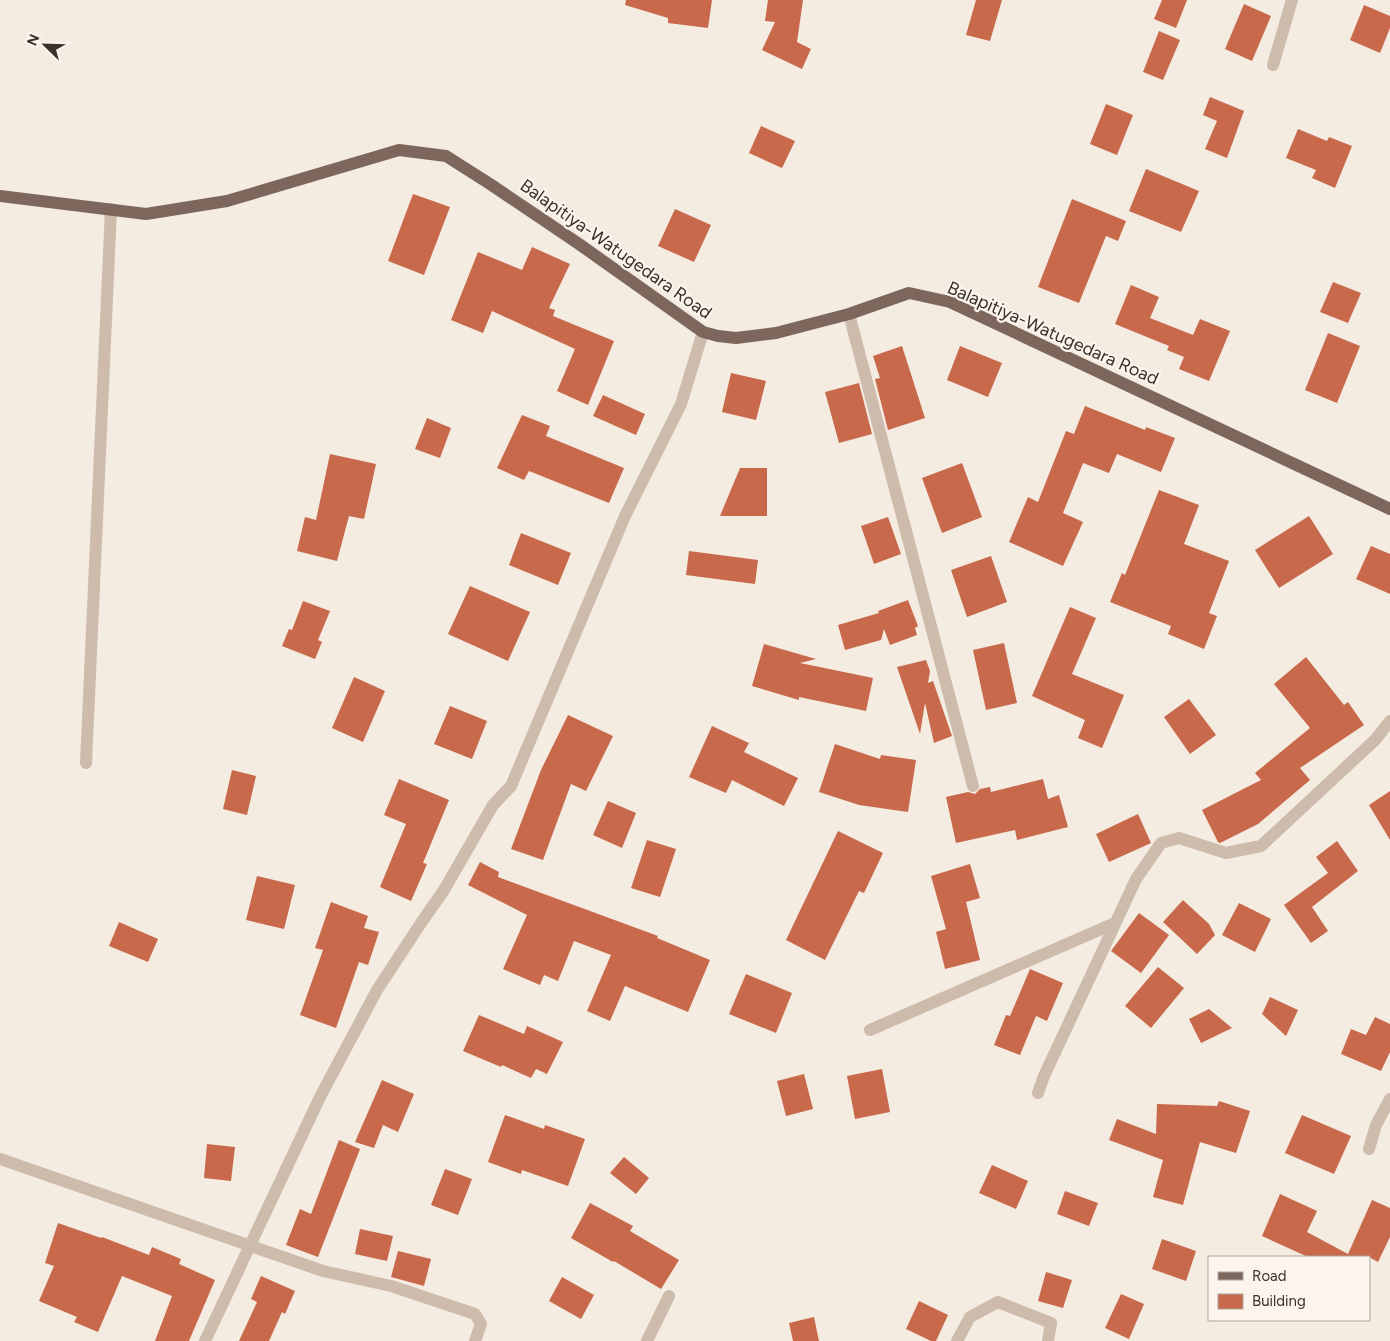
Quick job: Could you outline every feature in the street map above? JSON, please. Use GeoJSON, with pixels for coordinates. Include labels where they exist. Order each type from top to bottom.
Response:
{"type":"FeatureCollection","features":[{"type":"Feature","properties":{"kind":"main road","name":"Balapitiya-Watugedara Road"},"geometry":{"type":"LineString","coordinates":[[0,196],[146,214],[227,201],[399,150],[446,156],[579,244],[703,332],[736,338],[776,333],[849,314],[909,293],[950,302],[1390,508]]}},
{"type":"Feature","properties":{"kind":"street"},"geometry":{"type":"LineString","coordinates":[[1273,65],[1292,0]]}},
{"type":"Feature","properties":{"kind":"street"},"geometry":{"type":"LineString","coordinates":[[86,763],[112,209]]}},
{"type":"Feature","properties":{"kind":"street"},"geometry":{"type":"LineString","coordinates":[[849,314],[973,786]]}},
{"type":"Feature","properties":{"kind":"street"},"geometry":{"type":"LineString","coordinates":[[205,1341],[320,1097],[377,990],[444,890],[493,805],[511,786],[625,516],[681,404],[703,332]]}},
{"type":"Feature","properties":{"kind":"street"},"geometry":{"type":"LineString","coordinates":[[1038,1093],[1044,1076],[1136,879],[1162,843],[1179,838],[1226,853],[1261,846],[1375,740],[1390,721]]}},
{"type":"Feature","properties":{"kind":"street"},"geometry":{"type":"LineString","coordinates":[[870,1030],[1115,923]]}},
{"type":"Feature","properties":{"kind":"street"},"geometry":{"type":"LineString","coordinates":[[1369,1150],[1376,1125],[1390,1099]]}},
{"type":"Feature","properties":{"kind":"street"},"geometry":{"type":"LineString","coordinates":[[0,1159],[323,1271],[391,1286],[475,1314],[481,1324],[475,1341]]}},
{"type":"Feature","properties":{"kind":"street"},"geometry":{"type":"LineString","coordinates":[[647,1341],[669,1296]]}},
{"type":"Feature","properties":{"kind":"street"},"geometry":{"type":"LineString","coordinates":[[957,1341],[970,1318],[998,1302],[1051,1323],[1048,1341]]}},
{"type":"Feature","properties":{"kind":"building"},"geometry":{"type":"Polygon","coordinates":[[[626,0],[712,0],[708,28],[668,23],[668,18],[625,5],[626,0]]]}},
{"type":"Feature","properties":{"kind":"building"},"geometry":{"type":"Polygon","coordinates":[[[768,0],[803,0],[797,42],[811,49],[802,69],[762,50],[775,22],[765,21],[768,0]]]}},
{"type":"Feature","properties":{"kind":"building"},"geometry":{"type":"Polygon","coordinates":[[[976,0],[1002,0],[990,41],[966,35],[976,0]]]}},
{"type":"Feature","properties":{"kind":"building"},"geometry":{"type":"Polygon","coordinates":[[[1162,0],[1187,0],[1176,28],[1154,19],[1162,0]]]}},
{"type":"Feature","properties":{"kind":"building"},"geometry":{"type":"Polygon","coordinates":[[[1244,4],[1271,16],[1252,61],[1225,49],[1244,4]]]}},
{"type":"Feature","properties":{"kind":"building"},"geometry":{"type":"Polygon","coordinates":[[[1364,5],[1390,16],[1390,28],[1380,53],[1350,40],[1364,5]]]}},
{"type":"Feature","properties":{"kind":"building"},"geometry":{"type":"Polygon","coordinates":[[[1159,31],[1180,40],[1163,80],[1143,72],[1159,31]]]}},
{"type":"Feature","properties":{"kind":"building"},"geometry":{"type":"Polygon","coordinates":[[[1210,97],[1244,111],[1227,158],[1205,149],[1217,121],[1203,115],[1210,97]]]}},
{"type":"Feature","properties":{"kind":"building"},"geometry":{"type":"Polygon","coordinates":[[[1106,104],[1133,115],[1117,155],[1090,144],[1106,104]]]}},
{"type":"Feature","properties":{"kind":"building"},"geometry":{"type":"Polygon","coordinates":[[[761,126],[795,141],[782,168],[749,153],[761,126]]]}},
{"type":"Feature","properties":{"kind":"building"},"geometry":{"type":"Polygon","coordinates":[[[1298,129],[1327,141],[1329,137],[1352,146],[1335,188],[1312,178],[1316,170],[1286,158],[1298,129]]]}},
{"type":"Feature","properties":{"kind":"building"},"geometry":{"type":"Polygon","coordinates":[[[1146,169],[1199,191],[1181,232],[1129,211],[1146,169]]]}},
{"type":"Feature","properties":{"kind":"building"},"geometry":{"type":"Polygon","coordinates":[[[413,194],[450,207],[424,275],[388,261],[413,194]]]}},
{"type":"Feature","properties":{"kind":"building"},"geometry":{"type":"Polygon","coordinates":[[[1072,199],[1126,221],[1118,241],[1106,236],[1079,303],[1038,287],[1072,199]]]}},
{"type":"Feature","properties":{"kind":"building"},"geometry":{"type":"Polygon","coordinates":[[[675,209],[711,225],[694,262],[658,246],[675,209]]]}},
{"type":"Feature","properties":{"kind":"building"},"geometry":{"type":"Polygon","coordinates":[[[532,247],[570,264],[549,308],[555,310],[553,316],[614,341],[588,405],[557,391],[575,349],[492,311],[483,333],[451,320],[478,252],[522,270],[532,247]]]}},
{"type":"Feature","properties":{"kind":"building"},"geometry":{"type":"Polygon","coordinates":[[[1333,282],[1361,293],[1348,323],[1320,312],[1333,282]]]}},
{"type":"Feature","properties":{"kind":"building"},"geometry":{"type":"Polygon","coordinates":[[[1131,285],[1159,297],[1150,318],[1193,335],[1200,319],[1230,331],[1209,381],[1179,369],[1184,357],[1167,350],[1169,346],[1115,324],[1131,285]]]}},
{"type":"Feature","properties":{"kind":"building"},"geometry":{"type":"Polygon","coordinates":[[[1328,333],[1360,346],[1337,403],[1305,390],[1328,333]]]}},
{"type":"Feature","properties":{"kind":"building"},"geometry":{"type":"Polygon","coordinates":[[[902,346],[925,418],[888,430],[875,379],[880,378],[873,356],[902,346]]]}},
{"type":"Feature","properties":{"kind":"building"},"geometry":{"type":"Polygon","coordinates":[[[960,346],[1002,363],[988,397],[947,380],[960,346]]]}},
{"type":"Feature","properties":{"kind":"building"},"geometry":{"type":"Polygon","coordinates":[[[731,373],[766,381],[756,420],[722,412],[731,373]]]}},
{"type":"Feature","properties":{"kind":"building"},"geometry":{"type":"Polygon","coordinates":[[[859,383],[872,434],[839,443],[825,392],[859,383]]]}},
{"type":"Feature","properties":{"kind":"building"},"geometry":{"type":"Polygon","coordinates":[[[603,395],[645,414],[636,435],[593,416],[603,395]]]}},
{"type":"Feature","properties":{"kind":"building"},"geometry":{"type":"Polygon","coordinates":[[[1085,406],[1145,430],[1146,427],[1175,438],[1161,472],[1117,454],[1109,473],[1083,463],[1063,513],[1083,522],[1063,566],[1009,542],[1028,497],[1038,502],[1066,431],[1074,434],[1085,406]]]}},
{"type":"Feature","properties":{"kind":"building"},"geometry":{"type":"Polygon","coordinates":[[[522,415],[550,426],[546,436],[624,468],[609,503],[529,471],[524,480],[497,468],[522,415]]]}},
{"type":"Feature","properties":{"kind":"building"},"geometry":{"type":"Polygon","coordinates":[[[427,418],[451,428],[440,458],[415,449],[427,418]]]}},
{"type":"Feature","properties":{"kind":"building"},"geometry":{"type":"Polygon","coordinates":[[[330,454],[376,464],[364,519],[349,516],[337,561],[297,551],[305,517],[316,520],[330,454]]]}},
{"type":"Feature","properties":{"kind":"building"},"geometry":{"type":"Polygon","coordinates":[[[962,463],[982,517],[942,533],[922,478],[962,463]]]}},
{"type":"Feature","properties":{"kind":"building"},"geometry":{"type":"Polygon","coordinates":[[[740,468],[767,468],[767,516],[720,516],[740,468]]]}},
{"type":"Feature","properties":{"kind":"building"},"geometry":{"type":"Polygon","coordinates":[[[1159,490],[1199,505],[1184,544],[1229,561],[1209,613],[1217,616],[1204,649],[1168,634],[1171,626],[1110,602],[1122,573],[1125,575],[1159,490]]]}},
{"type":"Feature","properties":{"kind":"building"},"geometry":{"type":"Polygon","coordinates":[[[1309,516],[1333,554],[1279,588],[1255,550],[1309,516]]]}},
{"type":"Feature","properties":{"kind":"building"},"geometry":{"type":"Polygon","coordinates":[[[888,517],[901,554],[874,564],[861,526],[888,517]]]}},
{"type":"Feature","properties":{"kind":"building"},"geometry":{"type":"Polygon","coordinates":[[[521,533],[571,553],[558,585],[509,565],[521,533]]]}},
{"type":"Feature","properties":{"kind":"building"},"geometry":{"type":"Polygon","coordinates":[[[1371,546],[1390,554],[1390,594],[1356,579],[1371,546]]]}},
{"type":"Feature","properties":{"kind":"building"},"geometry":{"type":"Polygon","coordinates":[[[689,551],[758,560],[755,584],[686,575],[689,551]]]}},
{"type":"Feature","properties":{"kind":"building"},"geometry":{"type":"Polygon","coordinates":[[[991,556],[1007,602],[967,617],[951,570],[991,556]]]}},
{"type":"Feature","properties":{"kind":"building"},"geometry":{"type":"Polygon","coordinates":[[[470,586],[530,612],[508,661],[448,634],[470,586]]]}},
{"type":"Feature","properties":{"kind":"building"},"geometry":{"type":"Polygon","coordinates":[[[908,600],[918,626],[915,628],[917,635],[890,645],[884,629],[881,640],[845,650],[838,625],[879,613],[878,611],[908,600]]]}},
{"type":"Feature","properties":{"kind":"building"},"geometry":{"type":"Polygon","coordinates":[[[303,601],[330,611],[318,640],[322,642],[315,659],[282,646],[289,629],[292,630],[303,601]]]}},
{"type":"Feature","properties":{"kind":"building"},"geometry":{"type":"Polygon","coordinates":[[[1070,607],[1096,618],[1072,674],[1124,695],[1102,748],[1078,738],[1085,720],[1032,696],[1070,607]]]}},
{"type":"Feature","properties":{"kind":"building"},"geometry":{"type":"Polygon","coordinates":[[[1004,643],[1017,703],[986,710],[973,650],[1004,643]]]}},
{"type":"Feature","properties":{"kind":"building"},"geometry":{"type":"Polygon","coordinates":[[[764,644],[816,659],[800,663],[873,678],[866,711],[799,697],[799,700],[752,686],[764,644]]]}},
{"type":"Feature","properties":{"kind":"building"},"geometry":{"type":"Polygon","coordinates":[[[1306,657],[1344,705],[1348,702],[1364,725],[1300,768],[1310,780],[1258,824],[1220,843],[1202,810],[1261,780],[1255,773],[1310,728],[1274,684],[1306,657]]]}},
{"type":"Feature","properties":{"kind":"building"},"geometry":{"type":"Polygon","coordinates":[[[926,660],[930,671],[928,683],[933,681],[952,736],[934,743],[925,703],[920,734],[897,667],[926,660]]]}},
{"type":"Feature","properties":{"kind":"building"},"geometry":{"type":"Polygon","coordinates":[[[354,677],[385,691],[363,742],[332,728],[354,677]]]}},
{"type":"Feature","properties":{"kind":"building"},"geometry":{"type":"Polygon","coordinates":[[[1189,699],[1216,735],[1190,754],[1164,717],[1189,699]]]}},
{"type":"Feature","properties":{"kind":"building"},"geometry":{"type":"Polygon","coordinates":[[[450,706],[487,721],[472,759],[434,744],[450,706]]]}},
{"type":"Feature","properties":{"kind":"building"},"geometry":{"type":"Polygon","coordinates":[[[568,715],[613,736],[586,791],[571,784],[543,860],[511,849],[541,770],[568,715]]]}},
{"type":"Feature","properties":{"kind":"building"},"geometry":{"type":"Polygon","coordinates":[[[712,726],[749,743],[744,752],[798,778],[784,806],[732,780],[726,793],[689,777],[712,726]]]}},
{"type":"Feature","properties":{"kind":"building"},"geometry":{"type":"Polygon","coordinates":[[[835,744],[880,759],[881,755],[916,760],[908,812],[859,805],[819,792],[835,744]]]}},
{"type":"Feature","properties":{"kind":"building"},"geometry":{"type":"Polygon","coordinates":[[[232,770],[256,776],[247,815],[223,809],[232,770]]]}},
{"type":"Feature","properties":{"kind":"building"},"geometry":{"type":"Polygon","coordinates":[[[399,779],[449,800],[423,863],[427,864],[411,901],[380,887],[406,824],[384,815],[399,779]]]}},
{"type":"Feature","properties":{"kind":"building"},"geometry":{"type":"Polygon","coordinates":[[[1043,779],[1048,799],[1059,795],[1068,827],[1017,840],[1015,830],[956,843],[946,797],[968,792],[975,794],[980,789],[990,787],[991,792],[1043,779]]]}},
{"type":"Feature","properties":{"kind":"building"},"geometry":{"type":"Polygon","coordinates":[[[1390,791],[1390,840],[1369,805],[1390,791]]]}},
{"type":"Feature","properties":{"kind":"building"},"geometry":{"type":"Polygon","coordinates":[[[608,801],[636,813],[622,848],[593,835],[608,801]]]}},
{"type":"Feature","properties":{"kind":"building"},"geometry":{"type":"Polygon","coordinates":[[[1138,814],[1151,843],[1109,862],[1096,834],[1138,814]]]}},
{"type":"Feature","properties":{"kind":"building"},"geometry":{"type":"Polygon","coordinates":[[[838,831],[883,853],[864,893],[859,891],[825,960],[786,940],[838,831]]]}},
{"type":"Feature","properties":{"kind":"building"},"geometry":{"type":"Polygon","coordinates":[[[647,840],[676,849],[660,897],[631,888],[647,840]]]}},
{"type":"Feature","properties":{"kind":"building"},"geometry":{"type":"Polygon","coordinates":[[[1337,841],[1358,871],[1312,907],[1328,931],[1311,943],[1284,905],[1328,873],[1316,857],[1337,841]]]}},
{"type":"Feature","properties":{"kind":"building"},"geometry":{"type":"Polygon","coordinates":[[[480,862],[499,872],[498,877],[658,936],[657,938],[710,960],[688,1012],[625,986],[610,1021],[587,1011],[611,955],[574,941],[558,981],[544,975],[540,985],[503,969],[527,915],[468,885],[480,862]]]}},
{"type":"Feature","properties":{"kind":"building"},"geometry":{"type":"Polygon","coordinates":[[[970,864],[980,898],[966,902],[980,960],[945,969],[936,932],[946,929],[931,876],[970,864]]]}},
{"type":"Feature","properties":{"kind":"building"},"geometry":{"type":"Polygon","coordinates":[[[257,876],[295,885],[284,929],[246,920],[257,876]]]}},
{"type":"Feature","properties":{"kind":"building"},"geometry":{"type":"Polygon","coordinates":[[[1183,900],[1209,924],[1215,935],[1197,954],[1163,922],[1183,900]]]}},
{"type":"Feature","properties":{"kind":"building"},"geometry":{"type":"Polygon","coordinates":[[[331,902],[368,916],[364,928],[379,932],[368,965],[359,962],[336,1028],[300,1015],[323,950],[315,948],[331,902]]]}},
{"type":"Feature","properties":{"kind":"building"},"geometry":{"type":"Polygon","coordinates":[[[1239,903],[1271,919],[1255,952],[1222,935],[1239,903]]]}},
{"type":"Feature","properties":{"kind":"building"},"geometry":{"type":"Polygon","coordinates":[[[1139,913],[1169,935],[1141,973],[1111,951],[1139,913]]]}},
{"type":"Feature","properties":{"kind":"building"},"geometry":{"type":"Polygon","coordinates":[[[119,922],[158,939],[148,962],[109,946],[119,922]]]}},
{"type":"Feature","properties":{"kind":"building"},"geometry":{"type":"Polygon","coordinates":[[[1158,967],[1184,988],[1151,1028],[1125,1006],[1158,967]]]}},
{"type":"Feature","properties":{"kind":"building"},"geometry":{"type":"Polygon","coordinates":[[[1030,969],[1063,983],[1047,1021],[1036,1016],[1020,1055],[994,1045],[1006,1015],[1010,1016],[1030,969]]]}},
{"type":"Feature","properties":{"kind":"building"},"geometry":{"type":"Polygon","coordinates":[[[746,974],[792,993],[776,1033],[729,1014],[746,974]]]}},
{"type":"Feature","properties":{"kind":"building"},"geometry":{"type":"Polygon","coordinates":[[[1270,997],[1298,1010],[1286,1036],[1262,1014],[1270,997]]]}},
{"type":"Feature","properties":{"kind":"building"},"geometry":{"type":"Polygon","coordinates":[[[1209,1009],[1232,1028],[1201,1043],[1189,1019],[1209,1009]]]}},
{"type":"Feature","properties":{"kind":"building"},"geometry":{"type":"Polygon","coordinates":[[[479,1015],[524,1034],[527,1026],[563,1042],[547,1074],[536,1069],[531,1078],[463,1051],[479,1015]]]}},
{"type":"Feature","properties":{"kind":"building"},"geometry":{"type":"Polygon","coordinates":[[[1375,1017],[1390,1024],[1390,1052],[1381,1071],[1341,1054],[1351,1029],[1366,1035],[1375,1017]]]}},
{"type":"Feature","properties":{"kind":"building"},"geometry":{"type":"Polygon","coordinates":[[[882,1069],[890,1112],[855,1119],[847,1076],[882,1069]]]}},
{"type":"Feature","properties":{"kind":"building"},"geometry":{"type":"Polygon","coordinates":[[[804,1074],[813,1109],[786,1116],[777,1081],[804,1074]]]}},
{"type":"Feature","properties":{"kind":"building"},"geometry":{"type":"Polygon","coordinates":[[[382,1080],[414,1094],[398,1132],[383,1125],[374,1148],[355,1142],[382,1080]]]}},
{"type":"Feature","properties":{"kind":"building"},"geometry":{"type":"Polygon","coordinates":[[[1219,1101],[1250,1111],[1236,1153],[1200,1142],[1183,1205],[1153,1197],[1163,1160],[1109,1140],[1117,1119],[1156,1134],[1157,1104],[1217,1106],[1219,1101]]]}},
{"type":"Feature","properties":{"kind":"building"},"geometry":{"type":"Polygon","coordinates":[[[505,1115],[544,1129],[545,1125],[585,1139],[568,1186],[522,1170],[521,1174],[488,1162],[505,1115]]]}},
{"type":"Feature","properties":{"kind":"building"},"geometry":{"type":"Polygon","coordinates":[[[1302,1115],[1351,1136],[1334,1174],[1285,1153],[1302,1115]]]}},
{"type":"Feature","properties":{"kind":"building"},"geometry":{"type":"Polygon","coordinates":[[[339,1140],[360,1149],[318,1257],[286,1245],[300,1209],[311,1214],[339,1140]]]}},
{"type":"Feature","properties":{"kind":"building"},"geometry":{"type":"Polygon","coordinates":[[[207,1144],[235,1147],[231,1181],[204,1178],[207,1144]]]}},
{"type":"Feature","properties":{"kind":"building"},"geometry":{"type":"Polygon","coordinates":[[[624,1157],[649,1178],[636,1194],[610,1173],[624,1157]]]}},
{"type":"Feature","properties":{"kind":"building"},"geometry":{"type":"Polygon","coordinates":[[[992,1165],[1028,1181],[1016,1209],[979,1193],[992,1165]]]}},
{"type":"Feature","properties":{"kind":"building"},"geometry":{"type":"Polygon","coordinates":[[[445,1169],[472,1179],[458,1215],[431,1205],[445,1169]]]}},
{"type":"Feature","properties":{"kind":"building"},"geometry":{"type":"Polygon","coordinates":[[[1065,1191],[1098,1203],[1089,1226],[1057,1214],[1065,1191]]]}},
{"type":"Feature","properties":{"kind":"building"},"geometry":{"type":"Polygon","coordinates":[[[1280,1194],[1317,1211],[1307,1232],[1348,1254],[1372,1200],[1390,1208],[1390,1237],[1378,1262],[1370,1256],[1306,1256],[1262,1236],[1280,1194]]]}},
{"type":"Feature","properties":{"kind":"building"},"geometry":{"type":"Polygon","coordinates":[[[590,1203],[633,1226],[630,1231],[679,1260],[661,1289],[571,1238],[590,1203]]]}},
{"type":"Feature","properties":{"kind":"building"},"geometry":{"type":"Polygon","coordinates":[[[58,1223],[149,1255],[152,1247],[181,1259],[179,1264],[215,1280],[189,1341],[155,1341],[172,1296],[122,1276],[98,1332],[74,1322],[77,1317],[39,1301],[54,1266],[45,1263],[58,1223]]]}},
{"type":"Feature","properties":{"kind":"building"},"geometry":{"type":"Polygon","coordinates":[[[360,1229],[393,1236],[387,1261],[355,1254],[360,1229]]]}},
{"type":"Feature","properties":{"kind":"building"},"geometry":{"type":"Polygon","coordinates":[[[1162,1239],[1196,1251],[1186,1281],[1152,1269],[1162,1239]]]}},
{"type":"Feature","properties":{"kind":"building"},"geometry":{"type":"Polygon","coordinates":[[[398,1251],[431,1259],[424,1286],[391,1277],[398,1251]]]}},
{"type":"Feature","properties":{"kind":"building"},"geometry":{"type":"Polygon","coordinates":[[[1046,1272],[1072,1280],[1063,1308],[1038,1301],[1046,1272]]]}},
{"type":"Feature","properties":{"kind":"building"},"geometry":{"type":"Polygon","coordinates":[[[261,1276],[295,1291],[285,1314],[282,1312],[269,1341],[239,1341],[257,1302],[251,1299],[261,1276]]]}},
{"type":"Feature","properties":{"kind":"building"},"geometry":{"type":"Polygon","coordinates":[[[562,1277],[594,1295],[581,1319],[549,1301],[562,1277]]]}},
{"type":"Feature","properties":{"kind":"building"},"geometry":{"type":"Polygon","coordinates":[[[1121,1294],[1144,1304],[1129,1339],[1105,1328],[1121,1294]]]}},
{"type":"Feature","properties":{"kind":"building"},"geometry":{"type":"Polygon","coordinates":[[[919,1301],[948,1315],[936,1341],[931,1341],[906,1329],[919,1301]]]}},
{"type":"Feature","properties":{"kind":"building"},"geometry":{"type":"Polygon","coordinates":[[[814,1317],[819,1341],[793,1341],[789,1323],[814,1317]]]}}]}
